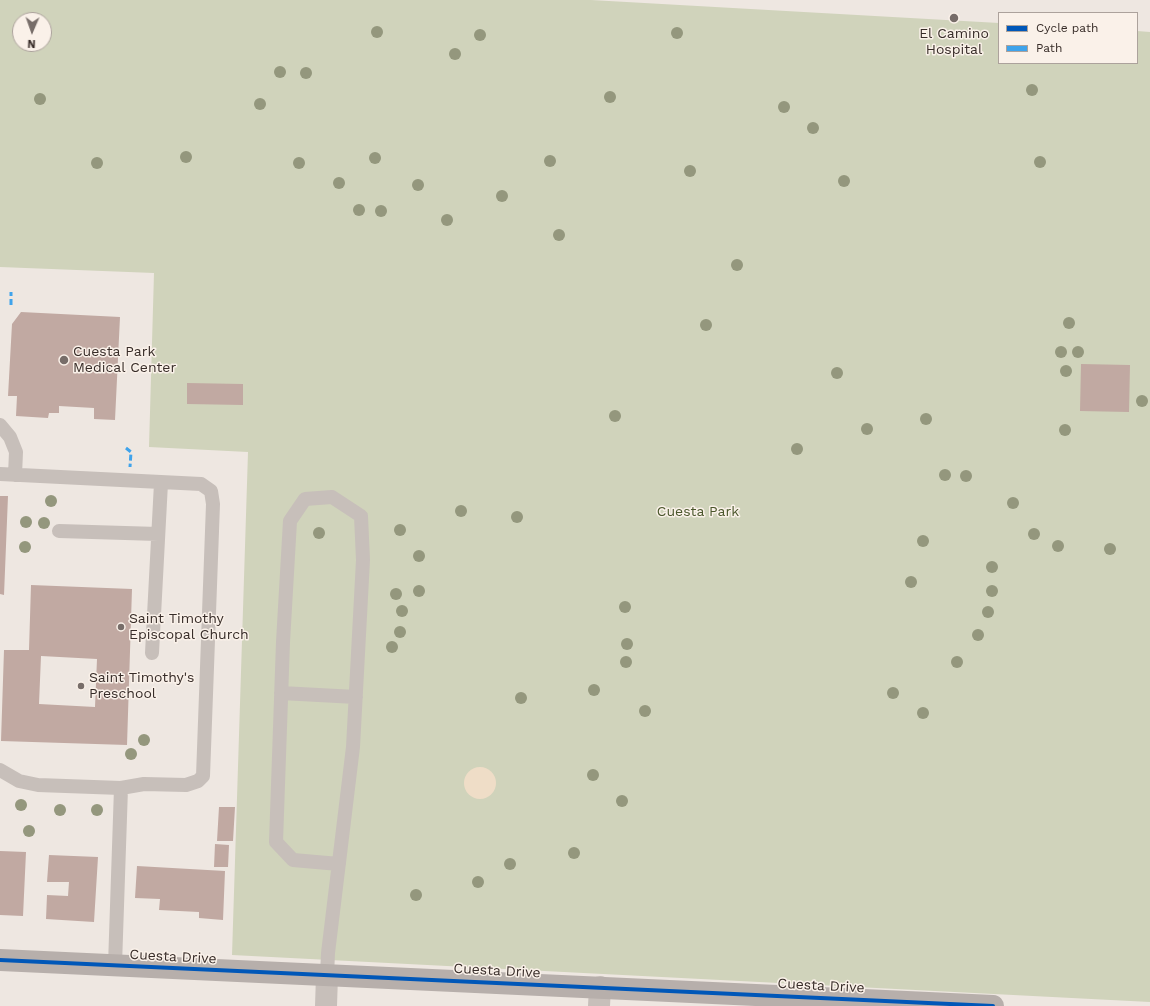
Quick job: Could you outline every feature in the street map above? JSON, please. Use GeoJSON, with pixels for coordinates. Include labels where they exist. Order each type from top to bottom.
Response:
{"type":"FeatureCollection","features":[{"type":"Feature","properties":{"kind":"main road","name":"Cuesta Drive"},"geometry":{"type":"LineString","coordinates":[[0,960],[327,976],[600,997],[993,1006]]}},
{"type":"Feature","properties":{"kind":"street"},"geometry":{"type":"LineString","coordinates":[[326,1006],[327,976]]}},
{"type":"Feature","properties":{"kind":"lane"},"geometry":{"type":"LineString","coordinates":[[0,425],[10,437],[16,452],[15,475]]}},
{"type":"Feature","properties":{"kind":"lane"},"geometry":{"type":"LineString","coordinates":[[0,474],[201,484],[211,491],[213,504],[203,776],[198,781],[186,785],[144,784],[121,788],[38,785],[19,780],[0,770]]}},
{"type":"Feature","properties":{"kind":"lane"},"geometry":{"type":"LineString","coordinates":[[152,653],[161,483]]}},
{"type":"Feature","properties":{"kind":"lane"},"geometry":{"type":"LineString","coordinates":[[327,976],[353,747],[363,560],[361,516],[332,497],[304,499],[290,521],[281,693],[276,842],[294,860],[339,864]]}},
{"type":"Feature","properties":{"kind":"lane"},"geometry":{"type":"LineString","coordinates":[[59,531],[158,534]]}},
{"type":"Feature","properties":{"kind":"lane"},"geometry":{"type":"LineString","coordinates":[[281,693],[356,697]]}},
{"type":"Feature","properties":{"kind":"lane"},"geometry":{"type":"LineString","coordinates":[[115,965],[121,788]]}},
{"type":"Feature","properties":{"kind":"green space","name":"Cuesta Park"},"geometry":{"type":"Polygon","coordinates":[[[0,0],[591,0],[998,23],[998,64],[1138,64],[1138,31],[1150,32],[1150,1002],[232,955],[248,452],[149,447],[154,273],[0,267],[0,0]]]}},
{"type":"Feature","properties":{"kind":"sand"},"geometry":{"type":"Polygon","coordinates":[[[480,767],[491,772],[496,783],[491,794],[480,799],[469,794],[464,783],[469,772],[480,767]]]}},
{"type":"Feature","properties":{"kind":"building","name":"Cuesta Park Medical Center"},"geometry":{"type":"Polygon","coordinates":[[[21,312],[120,317],[115,420],[94,419],[94,408],[59,406],[59,413],[49,413],[48,418],[16,416],[17,396],[8,396],[12,324],[21,312]]]}},
{"type":"Feature","properties":{"kind":"building"},"geometry":{"type":"Polygon","coordinates":[[[1081,364],[1130,365],[1129,412],[1080,411],[1081,364]]]}},
{"type":"Feature","properties":{"kind":"building"},"geometry":{"type":"Polygon","coordinates":[[[187,383],[243,384],[243,405],[187,404],[187,383]]]}},
{"type":"Feature","properties":{"kind":"building"},"geometry":{"type":"Polygon","coordinates":[[[0,496],[8,496],[4,595],[0,594],[0,496]]]}},
{"type":"Feature","properties":{"kind":"building"},"geometry":{"type":"Polygon","coordinates":[[[31,585],[132,589],[127,745],[1,741],[4,650],[29,650],[31,585]],[[41,656],[39,704],[95,707],[97,659],[41,656]]]}},
{"type":"Feature","properties":{"kind":"building"},"geometry":{"type":"Polygon","coordinates":[[[219,807],[235,807],[233,841],[217,841],[219,807]]]}},
{"type":"Feature","properties":{"kind":"building"},"geometry":{"type":"Polygon","coordinates":[[[215,844],[229,845],[228,867],[214,867],[215,844]]]}},
{"type":"Feature","properties":{"kind":"building"},"geometry":{"type":"Polygon","coordinates":[[[0,851],[26,852],[23,916],[0,915],[0,851]]]}},
{"type":"Feature","properties":{"kind":"building"},"geometry":{"type":"Polygon","coordinates":[[[49,855],[98,857],[94,922],[46,919],[47,895],[68,896],[69,882],[47,882],[49,855]]]}},
{"type":"Feature","properties":{"kind":"building"},"geometry":{"type":"Polygon","coordinates":[[[137,866],[225,871],[223,920],[199,918],[199,912],[159,910],[160,899],[135,898],[137,866]]]}},
{"type":"Feature","properties":{"kind":"marked path"},"geometry":{"type":"LineString","coordinates":[[11,292],[11,305]]}},
{"type":"Feature","properties":{"kind":"marked path"},"geometry":{"type":"LineString","coordinates":[[126,448],[131,452],[130,467]]}},
{"type":"Feature","properties":{"kind":"cycle path"},"geometry":{"type":"LineString","coordinates":[[0,960],[993,1006]]}},
{"type":"Feature","properties":{"kind":"place","name":"El Camino Hospital"},"geometry":{"type":"Point","coordinates":[954,18]}},
{"type":"Feature","properties":{"kind":"place","name":"Cuesta Park Medical Center"},"geometry":{"type":"Point","coordinates":[64,360]}},
{"type":"Feature","properties":{"kind":"place","name":"Saint Timothy Episcopal Church"},"geometry":{"type":"Point","coordinates":[121,627]}},
{"type":"Feature","properties":{"kind":"place","name":"Saint Timothy's Preschool"},"geometry":{"type":"Point","coordinates":[81,686]}}]}
